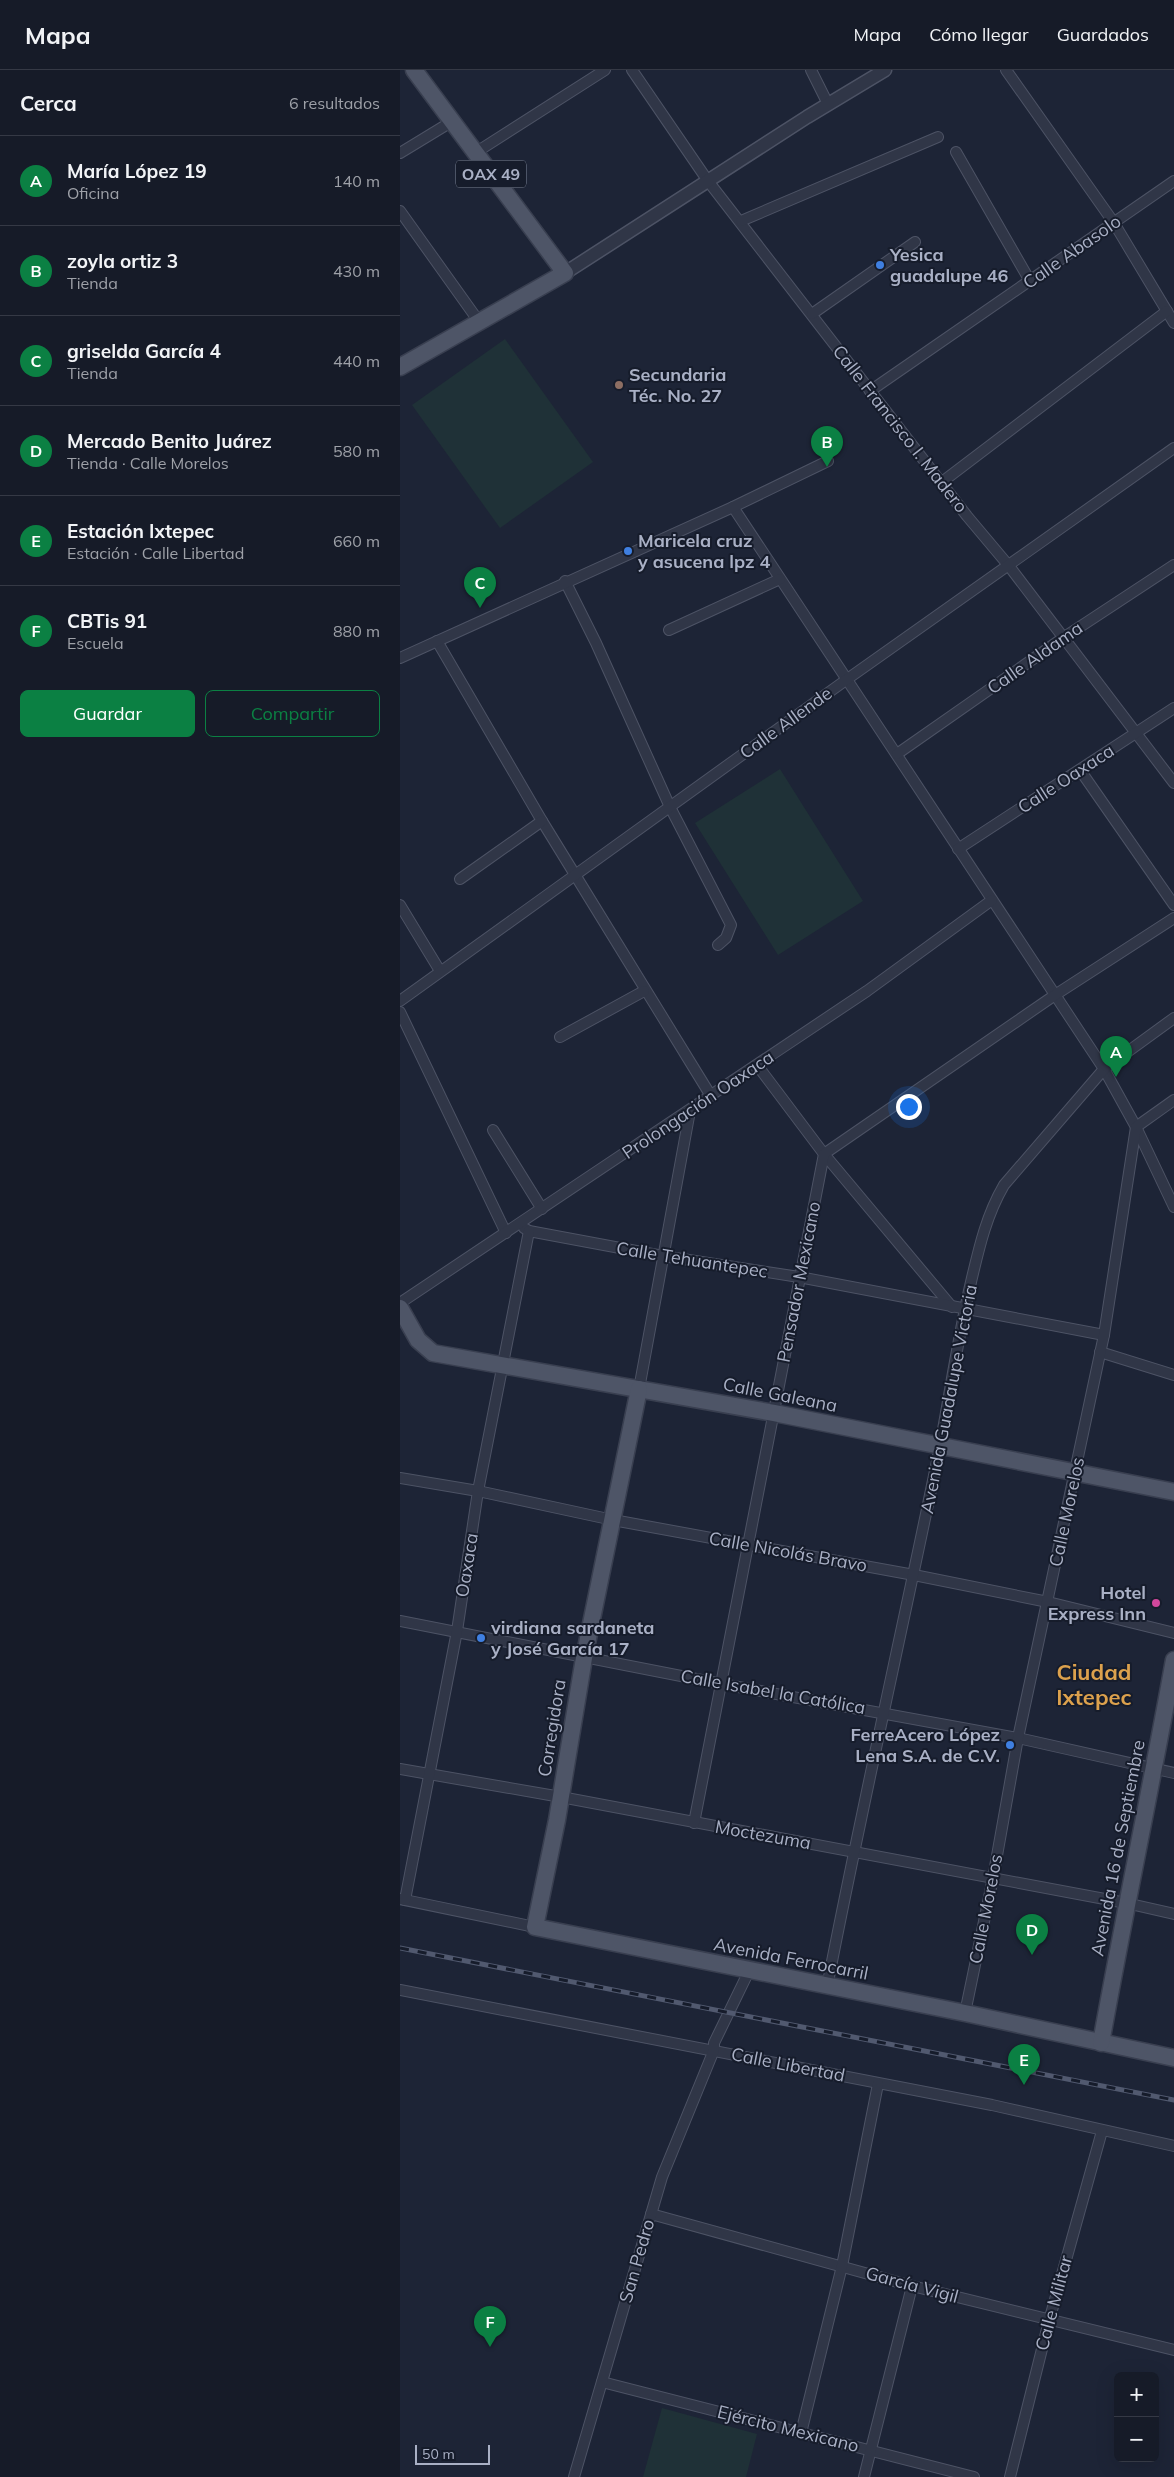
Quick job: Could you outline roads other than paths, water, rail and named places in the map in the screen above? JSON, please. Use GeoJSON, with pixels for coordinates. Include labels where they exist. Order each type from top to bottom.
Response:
{"type":"FeatureCollection","features":[{"type":"Feature","properties":{"kind":"main road","name":"OAX 49"},"geometry":{"type":"LineString","coordinates":[[416,71],[451,122],[565,273]]}},
{"type":"Feature","properties":{"kind":"main road"},"geometry":{"type":"LineString","coordinates":[[402,362],[480,323],[565,273]]}},
{"type":"Feature","properties":{"kind":"main road","name":"Calle Galeana"},"geometry":{"type":"LineString","coordinates":[[400,1308],[418,1340],[433,1353],[774,1414],[1174,1492]]}},
{"type":"Feature","properties":{"kind":"main road","name":"Corregidora"},"geometry":{"type":"LineString","coordinates":[[534,1927],[561,1797],[584,1658],[614,1520],[639,1389]]}},
{"type":"Feature","properties":{"kind":"main road","name":"Avenida 16 de Septiembre"},"geometry":{"type":"LineString","coordinates":[[1102,2043],[1126,1902],[1155,1768],[1174,1660]]}},
{"type":"Feature","properties":{"kind":"main road","name":"Avenida Ferrocarril"},"geometry":{"type":"LineString","coordinates":[[534,1927],[827,1987],[965,2013],[1174,2058]]}},
{"type":"Feature","properties":{"kind":"street"},"geometry":{"type":"LineString","coordinates":[[475,152],[605,70]]}},
{"type":"Feature","properties":{"kind":"street","name":"Calle Francisco I. Madero"},"geometry":{"type":"LineString","coordinates":[[632,70],[708,181],[741,221],[1174,783]]}},
{"type":"Feature","properties":{"kind":"street"},"geometry":{"type":"LineString","coordinates":[[811,70],[828,104]]}},
{"type":"Feature","properties":{"kind":"street"},"geometry":{"type":"LineString","coordinates":[[565,273],[828,104],[885,70]]}},
{"type":"Feature","properties":{"kind":"street"},"geometry":{"type":"LineString","coordinates":[[1006,70],[1114,222],[1174,323]]}},
{"type":"Feature","properties":{"kind":"street"},"geometry":{"type":"LineString","coordinates":[[400,153],[451,122]]}},
{"type":"Feature","properties":{"kind":"street"},"geometry":{"type":"LineString","coordinates":[[741,221],[938,137]]}},
{"type":"Feature","properties":{"kind":"street"},"geometry":{"type":"LineString","coordinates":[[956,152],[1030,282]]}},
{"type":"Feature","properties":{"kind":"street","name":"Calle Abasolo"},"geometry":{"type":"LineString","coordinates":[[870,390],[1030,282],[1174,181]]}},
{"type":"Feature","properties":{"kind":"street"},"geometry":{"type":"LineString","coordinates":[[400,210],[480,323]]}},
{"type":"Feature","properties":{"kind":"street"},"geometry":{"type":"LineString","coordinates":[[812,314],[915,242]]}},
{"type":"Feature","properties":{"kind":"street"},"geometry":{"type":"LineString","coordinates":[[942,482],[1167,311]]}},
{"type":"Feature","properties":{"kind":"street","name":"Calle Allende"},"geometry":{"type":"LineString","coordinates":[[400,1001],[846,680],[1174,448]]}},
{"type":"Feature","properties":{"kind":"street"},"geometry":{"type":"LineString","coordinates":[[400,658],[565,581],[733,507],[828,461]]}},
{"type":"Feature","properties":{"kind":"street"},"geometry":{"type":"LineString","coordinates":[[733,507],[1104,1069],[1136,1128],[1174,1207]]}},
{"type":"Feature","properties":{"kind":"street","name":"Calle Aldama"},"geometry":{"type":"LineString","coordinates":[[897,754],[1063,638],[1174,565]]}},
{"type":"Feature","properties":{"kind":"street"},"geometry":{"type":"LineString","coordinates":[[669,630],[780,579]]}},
{"type":"Feature","properties":{"kind":"street"},"geometry":{"type":"LineString","coordinates":[[565,581],[596,643],[670,808],[731,925],[726,938],[718,945]]}},
{"type":"Feature","properties":{"kind":"street"},"geometry":{"type":"LineString","coordinates":[[437,641],[542,821],[644,991],[710,1096]]}},
{"type":"Feature","properties":{"kind":"street","name":"Calle Oaxaca"},"geometry":{"type":"LineString","coordinates":[[958,849],[1174,708]]}},
{"type":"Feature","properties":{"kind":"street"},"geometry":{"type":"LineString","coordinates":[[1080,770],[1174,906]]}},
{"type":"Feature","properties":{"kind":"street"},"geometry":{"type":"LineString","coordinates":[[460,879],[542,821]]}},
{"type":"Feature","properties":{"kind":"street","name":"Prolongación Oaxaca"},"geometry":{"type":"LineString","coordinates":[[400,1303],[866,991],[992,900]]}},
{"type":"Feature","properties":{"kind":"street"},"geometry":{"type":"LineString","coordinates":[[400,906],[440,971]]}},
{"type":"Feature","properties":{"kind":"street"},"geometry":{"type":"LineString","coordinates":[[824,1154],[1055,995],[1174,918]]}},
{"type":"Feature","properties":{"kind":"street"},"geometry":{"type":"LineString","coordinates":[[560,1037],[644,991]]}},
{"type":"Feature","properties":{"kind":"street"},"geometry":{"type":"LineString","coordinates":[[400,1012],[506,1233]]}},
{"type":"Feature","properties":{"kind":"street","name":"Avenida Guadalupe Victoria"},"geometry":{"type":"LineString","coordinates":[[827,1987],[853,1852],[914,1575],[965,1310],[984,1228],[992,1206],[1004,1185],[1104,1069],[1174,1018]]}},
{"type":"Feature","properties":{"kind":"street"},"geometry":{"type":"LineString","coordinates":[[757,1065],[824,1154],[952,1307]]}},
{"type":"Feature","properties":{"kind":"street"},"geometry":{"type":"LineString","coordinates":[[1136,1128],[1174,1100]]}},
{"type":"Feature","properties":{"kind":"street"},"geometry":{"type":"LineString","coordinates":[[639,1389],[690,1110]]}},
{"type":"Feature","properties":{"kind":"street","name":"Calle Morelos"},"geometry":{"type":"LineString","coordinates":[[965,2013],[993,1878],[1018,1738],[1104,1336],[1136,1128]]}},
{"type":"Feature","properties":{"kind":"street"},"geometry":{"type":"LineString","coordinates":[[493,1130],[542,1209]]}},
{"type":"Feature","properties":{"kind":"street","name":"Pensador Mexicano"},"geometry":{"type":"LineString","coordinates":[[694,1823],[824,1154]]}},
{"type":"Feature","properties":{"kind":"street","name":"Calle Tehuantepec"},"geometry":{"type":"LineString","coordinates":[[519,1224],[529,1231],[663,1256],[799,1277],[1104,1336]]}},
{"type":"Feature","properties":{"kind":"street","name":"Oaxaca"},"geometry":{"type":"LineString","coordinates":[[402,1899],[429,1775],[457,1631],[478,1491],[529,1231]]}},
{"type":"Feature","properties":{"kind":"street"},"geometry":{"type":"LineString","coordinates":[[1100,1352],[1174,1375]]}},
{"type":"Feature","properties":{"kind":"street","name":"Calle Nicolás Bravo"},"geometry":{"type":"LineString","coordinates":[[400,1478],[478,1491],[614,1520],[914,1575],[1048,1602],[1174,1633]]}},
{"type":"Feature","properties":{"kind":"street","name":"Calle Isabel la Católica"},"geometry":{"type":"LineString","coordinates":[[400,1621],[584,1658],[1018,1738],[1174,1773]]}},
{"type":"Feature","properties":{"kind":"street","name":"Moctezuma"},"geometry":{"type":"LineString","coordinates":[[400,1769],[1126,1902],[1174,1914]]}},
{"type":"Feature","properties":{"kind":"street","name":"Avenida Ferrocarril"},"geometry":{"type":"LineString","coordinates":[[402,1899],[534,1927]]}},
{"type":"Feature","properties":{"kind":"street","name":"San Pedro"},"geometry":{"type":"LineString","coordinates":[[574,2477],[662,2177],[714,2050],[714,2044],[749,1971]]}},
{"type":"Feature","properties":{"kind":"street","name":"Calle Libertad"},"geometry":{"type":"LineString","coordinates":[[400,1990],[992,2105],[1174,2146]]}},
{"type":"Feature","properties":{"kind":"street"},"geometry":{"type":"LineString","coordinates":[[801,2433],[842,2266],[878,2084]]}},
{"type":"Feature","properties":{"kind":"street","name":"Calle Militar"},"geometry":{"type":"LineString","coordinates":[[1010,2477],[1049,2321],[1102,2131]]}},
{"type":"Feature","properties":{"kind":"street","name":"García Vigil"},"geometry":{"type":"LineString","coordinates":[[651,2214],[912,2286],[1174,2350]]}},
{"type":"Feature","properties":{"kind":"street"},"geometry":{"type":"LineString","coordinates":[[864,2477],[912,2286]]}},
{"type":"Feature","properties":{"kind":"street","name":"Ejército Mexicano"},"geometry":{"type":"LineString","coordinates":[[602,2382],[974,2477]]}},
{"type":"Feature","properties":{"kind":"railway"},"geometry":{"type":"LineString","coordinates":[[400,1948],[1174,2100]]}},
{"type":"Feature","properties":{"kind":"place","name":"Yesica guadalupe 46"},"geometry":{"type":"Point","coordinates":[880,265]}},
{"type":"Feature","properties":{"kind":"place","name":"Secundaria Téc. No. 27"},"geometry":{"type":"Point","coordinates":[619,385]}},
{"type":"Feature","properties":{"kind":"place","name":"zoyla ortiz 3"},"geometry":{"type":"Point","coordinates":[827,467]}},
{"type":"Feature","properties":{"kind":"place","name":"Maricela cruz y asucena lpz 4"},"geometry":{"type":"Point","coordinates":[628,551]}},
{"type":"Feature","properties":{"kind":"place","name":"griselda García 4"},"geometry":{"type":"Point","coordinates":[480,608]}},
{"type":"Feature","properties":{"kind":"place","name":"María López 19"},"geometry":{"type":"Point","coordinates":[1116,1077]}},
{"type":"Feature","properties":{"kind":"place","name":"Hotel Express Inn"},"geometry":{"type":"Point","coordinates":[1156,1603]}},
{"type":"Feature","properties":{"kind":"place","name":"virdiana sardaneta y José García 17"},"geometry":{"type":"Point","coordinates":[481,1638]}},
{"type":"Feature","properties":{"kind":"place","name":"FerreAcero López Lena S.A. de C.V."},"geometry":{"type":"Point","coordinates":[1010,1745]}},
{"type":"Feature","properties":{"kind":"place","name":"Mercado Benito Juárez"},"geometry":{"type":"Point","coordinates":[1032,1955]}},
{"type":"Feature","properties":{"kind":"place","name":"Estación Ixtepec"},"geometry":{"type":"Point","coordinates":[1024,2085]}},
{"type":"Feature","properties":{"kind":"place","name":"CBTis 91"},"geometry":{"type":"Point","coordinates":[490,2347]}},
{"type":"Feature","properties":{"kind":"district","name":"Ciudad Ixtepec"},"geometry":{"type":"Point","coordinates":[1094,1684]}}]}
